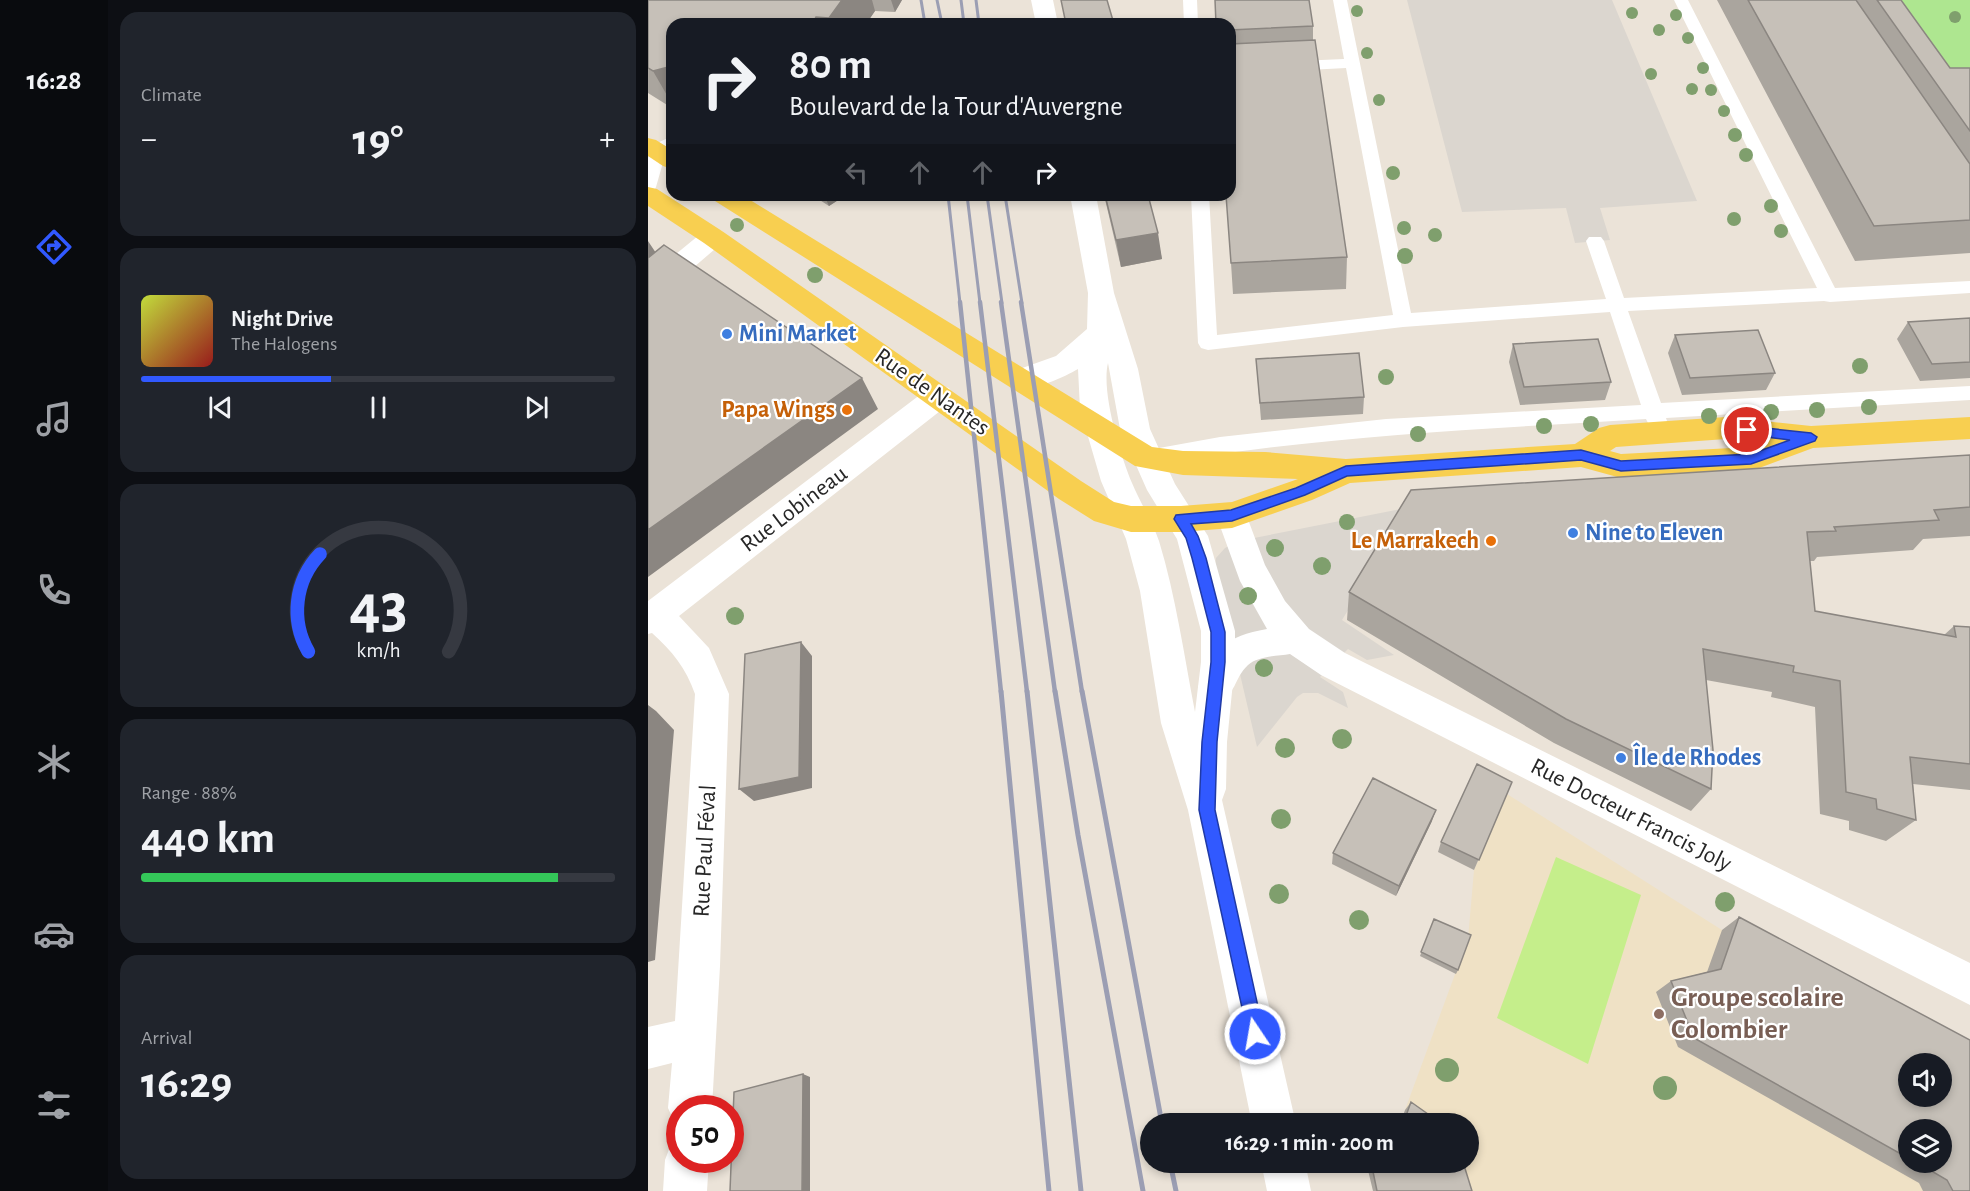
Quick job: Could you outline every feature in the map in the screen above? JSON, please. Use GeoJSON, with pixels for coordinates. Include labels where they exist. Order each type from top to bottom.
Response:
{"type":"FeatureCollection","features":[{"type":"Feature","properties":{"kind":"main road","name":"Rue de Nantes"},"geometry":{"type":"LineString","coordinates":[[648,195],[713,237],[1105,512],[1131,519],[1180,519],[1232,515],[1301,491],[1346,471]]}},
{"type":"Feature","properties":{"kind":"main road"},"geometry":{"type":"LineString","coordinates":[[734,201],[1146,458],[1183,463],[1265,464],[1346,471],[1581,455],[1621,466],[1751,459],[1811,437]]}},
{"type":"Feature","properties":{"kind":"main road"},"geometry":{"type":"LineString","coordinates":[[1581,455],[1610,436],[1657,422],[1811,437],[1970,428]]}},
{"type":"Feature","properties":{"kind":"street"},"geometry":{"type":"LineString","coordinates":[[1042,0],[1046,18]]}},
{"type":"Feature","properties":{"kind":"street"},"geometry":{"type":"LineString","coordinates":[[1084,201],[1101,293],[1124,369],[1135,429],[1162,490],[1192,536],[1218,632],[1209,742],[1207,810]]}},
{"type":"Feature","properties":{"kind":"street"},"geometry":{"type":"LineString","coordinates":[[648,291],[713,237]]}},
{"type":"Feature","properties":{"kind":"street"},"geometry":{"type":"LineString","coordinates":[[1101,293],[1101,332],[1092,370],[1095,409],[1116,481],[1131,519],[1142,539],[1152,576],[1179,723],[1207,810],[1272,1113]]}},
{"type":"Feature","properties":{"kind":"street"},"geometry":{"type":"LineString","coordinates":[[1021,379],[1051,370],[1076,358],[1101,332]]}},
{"type":"Feature","properties":{"kind":"street","name":"Rue Lobineau"},"geometry":{"type":"LineString","coordinates":[[651,618],[939,396]]}},
{"type":"Feature","properties":{"kind":"street","name":"Rue Docteur Francis Joly"},"geometry":{"type":"LineString","coordinates":[[1232,515],[1242,549],[1261,591],[1296,638],[1333,664],[1970,985]]}},
{"type":"Feature","properties":{"kind":"street","name":"Rue Paul Féval"},"geometry":{"type":"LineString","coordinates":[[651,618],[693,651],[706,669],[712,694],[691,1095]]}},
{"type":"Feature","properties":{"kind":"street"},"geometry":{"type":"LineString","coordinates":[[1215,687],[1235,655],[1247,647],[1296,638]]}},
{"type":"Feature","properties":{"kind":"street"},"geometry":{"type":"LineString","coordinates":[[648,1048],[695,1037]]}},
{"type":"Feature","properties":{"kind":"street"},"geometry":{"type":"LineString","coordinates":[[685,1191],[686,1173]]}},
{"type":"Feature","properties":{"kind":"street"},"geometry":{"type":"LineString","coordinates":[[1285,1173],[1289,1191]]}},
{"type":"Feature","properties":{"kind":"lane"},"geometry":{"type":"LineString","coordinates":[[1190,0],[1191,18]]}},
{"type":"Feature","properties":{"kind":"lane"},"geometry":{"type":"LineString","coordinates":[[1340,0],[1403,320]]}},
{"type":"Feature","properties":{"kind":"lane"},"geometry":{"type":"LineString","coordinates":[[1681,0],[1830,296]]}},
{"type":"Feature","properties":{"kind":"lane"},"geometry":{"type":"LineString","coordinates":[[1236,69],[1352,63]]}},
{"type":"Feature","properties":{"kind":"lane"},"geometry":{"type":"LineString","coordinates":[[648,187],[662,150]]}},
{"type":"Feature","properties":{"kind":"lane"},"geometry":{"type":"LineString","coordinates":[[1200,201],[1208,343],[1403,320],[1617,305],[1830,296],[1970,287]]}},
{"type":"Feature","properties":{"kind":"lane"},"geometry":{"type":"LineString","coordinates":[[1595,242],[1657,422]]}},
{"type":"Feature","properties":{"kind":"lane"},"geometry":{"type":"LineString","coordinates":[[1146,458],[1220,445],[1386,427],[1657,422],[1970,393]]}},
{"type":"Feature","properties":{"kind":"shaded area"},"geometry":{"type":"Polygon","coordinates":[[[1407,0],[1612,0],[1697,201],[1600,208],[1610,240],[1575,243],[1566,208],[1462,212],[1407,0]]]}},
{"type":"Feature","properties":{"kind":"shaded area"},"geometry":{"type":"Polygon","coordinates":[[[1411,507],[1342,620],[1394,655],[1367,660],[1348,649],[1320,677],[1343,692],[1348,708],[1318,693],[1303,693],[1297,697],[1257,747],[1215,567],[1216,558],[1225,548],[1239,541],[1411,507]]]}},
{"type":"Feature","properties":{"kind":"shaded area","name":"Groupe scolaire Colombier"},"geometry":{"type":"Polygon","coordinates":[[[1507,794],[1722,930],[1950,1053],[1898,1053],[1898,1107],[1952,1107],[1952,1067],[1970,1191],[1462,1191],[1456,1173],[1479,1173],[1479,1113],[1410,1113],[1405,1110],[1468,939],[1474,870],[1507,794]]]}},
{"type":"Feature","properties":{"kind":"green space"},"geometry":{"type":"Polygon","coordinates":[[[1869,0],[1970,0],[1970,105],[1869,0]]]}},
{"type":"Feature","properties":{"kind":"green space"},"geometry":{"type":"Polygon","coordinates":[[[1556,857],[1641,895],[1588,1064],[1497,1018],[1556,857]]]}},
{"type":"Feature","properties":{"kind":"building"},"geometry":{"type":"Polygon","coordinates":[[[648,0],[842,0],[829,18],[666,18],[666,68],[653,71],[648,68],[648,0]]]}},
{"type":"Feature","properties":{"kind":"building"},"geometry":{"type":"Polygon","coordinates":[[[1061,0],[1107,0],[1112,18],[1065,18],[1061,0]]]}},
{"type":"Feature","properties":{"kind":"building"},"geometry":{"type":"Polygon","coordinates":[[[1215,0],[1309,0],[1313,26],[1236,30],[1236,18],[1216,18],[1215,0]]]}},
{"type":"Feature","properties":{"kind":"building"},"geometry":{"type":"Polygon","coordinates":[[[1748,0],[1856,0],[1970,164],[1970,220],[1874,226],[1748,0]]]}},
{"type":"Feature","properties":{"kind":"building"},"geometry":{"type":"Polygon","coordinates":[[[1877,0],[1901,0],[1950,68],[1970,68],[1970,131],[1877,0]]]}},
{"type":"Feature","properties":{"kind":"building"},"geometry":{"type":"Polygon","coordinates":[[[1315,40],[1347,257],[1231,263],[1226,201],[1236,201],[1236,44],[1315,40]]]}},
{"type":"Feature","properties":{"kind":"building"},"geometry":{"type":"Polygon","coordinates":[[[1106,201],[1150,201],[1158,233],[1116,240],[1106,201]]]}},
{"type":"Feature","properties":{"kind":"building"},"geometry":{"type":"Polygon","coordinates":[[[664,245],[862,378],[648,530],[648,258],[664,245]]]}},
{"type":"Feature","properties":{"kind":"building"},"geometry":{"type":"Polygon","coordinates":[[[1970,318],[1970,362],[1932,364],[1908,322],[1970,318]]]}},
{"type":"Feature","properties":{"kind":"building"},"geometry":{"type":"Polygon","coordinates":[[[1758,330],[1775,373],[1690,378],[1675,335],[1758,330]]]}},
{"type":"Feature","properties":{"kind":"building"},"geometry":{"type":"Polygon","coordinates":[[[1598,339],[1611,382],[1524,387],[1513,344],[1598,339]]]}},
{"type":"Feature","properties":{"kind":"building"},"geometry":{"type":"Polygon","coordinates":[[[1359,353],[1364,397],[1260,403],[1256,359],[1359,353]]]}},
{"type":"Feature","properties":{"kind":"building"},"geometry":{"type":"Polygon","coordinates":[[[1970,455],[1970,507],[1934,510],[1939,520],[1834,527],[1836,531],[1807,532],[1815,611],[1956,637],[1954,626],[1970,627],[1970,764],[1910,757],[1916,820],[1877,809],[1876,799],[1846,792],[1840,681],[1793,672],[1794,666],[1703,649],[1713,750],[1711,789],[1566,719],[1349,592],[1411,490],[1970,455]]]}},
{"type":"Feature","properties":{"kind":"building"},"geometry":{"type":"Polygon","coordinates":[[[801,642],[799,777],[739,789],[745,654],[801,642]]]}},
{"type":"Feature","properties":{"kind":"building"},"geometry":{"type":"Polygon","coordinates":[[[1477,764],[1512,782],[1479,860],[1441,842],[1477,764]]]}},
{"type":"Feature","properties":{"kind":"building"},"geometry":{"type":"Polygon","coordinates":[[[1373,778],[1436,810],[1399,886],[1333,853],[1373,778]]]}},
{"type":"Feature","properties":{"kind":"building"},"geometry":{"type":"Polygon","coordinates":[[[1739,917],[1970,1040],[1970,1191],[1953,1191],[1947,1180],[1935,1173],[1952,1173],[1952,1119],[1898,1119],[1898,1152],[1694,1038],[1671,981],[1721,969],[1739,917]]]}},
{"type":"Feature","properties":{"kind":"building"},"geometry":{"type":"Polygon","coordinates":[[[1434,919],[1471,935],[1458,970],[1421,952],[1434,919]]]}},
{"type":"Feature","properties":{"kind":"building"},"geometry":{"type":"Polygon","coordinates":[[[803,1074],[802,1191],[730,1191],[731,1173],[744,1173],[744,1095],[734,1095],[734,1092],[803,1074]]]}},
{"type":"Feature","properties":{"kind":"building"},"geometry":{"type":"Polygon","coordinates":[[[1411,1102],[1426,1113],[1407,1113],[1411,1102]]]}},
{"type":"Feature","properties":{"kind":"building"},"geometry":{"type":"Polygon","coordinates":[[[1373,1173],[1466,1173],[1472,1191],[1377,1191],[1373,1173]]]}},
{"type":"Feature","properties":{"kind":"railway"},"geometry":{"type":"LineString","coordinates":[[921,0],[924,18]]}},
{"type":"Feature","properties":{"kind":"railway"},"geometry":{"type":"LineString","coordinates":[[937,0],[941,18]]}},
{"type":"Feature","properties":{"kind":"railway"},"geometry":{"type":"LineString","coordinates":[[961,0],[963,18]]}},
{"type":"Feature","properties":{"kind":"railway"},"geometry":{"type":"LineString","coordinates":[[976,0],[978,18]]}},
{"type":"Feature","properties":{"kind":"railway"},"geometry":{"type":"LineString","coordinates":[[949,201],[960,303]]}},
{"type":"Feature","properties":{"kind":"railway"},"geometry":{"type":"LineString","coordinates":[[968,201],[980,303]]}},
{"type":"Feature","properties":{"kind":"railway"},"geometry":{"type":"LineString","coordinates":[[988,201],[1002,303]]}},
{"type":"Feature","properties":{"kind":"railway"},"geometry":{"type":"LineString","coordinates":[[1006,201],[1022,303]]}},
{"type":"Feature","properties":{"kind":"railway"},"geometry":{"type":"LineString","coordinates":[[960,302],[1001,692]]}},
{"type":"Feature","properties":{"kind":"railway"},"geometry":{"type":"LineString","coordinates":[[980,302],[1027,692]]}},
{"type":"Feature","properties":{"kind":"railway"},"geometry":{"type":"LineString","coordinates":[[1001,302],[1055,692]]}},
{"type":"Feature","properties":{"kind":"railway"},"geometry":{"type":"LineString","coordinates":[[1021,302],[1082,692]]}},
{"type":"Feature","properties":{"kind":"railway"},"geometry":{"type":"LineString","coordinates":[[1001,691],[1049,1191]]}},
{"type":"Feature","properties":{"kind":"railway"},"geometry":{"type":"LineString","coordinates":[[1027,691],[1081,1191]]}},
{"type":"Feature","properties":{"kind":"railway"},"geometry":{"type":"LineString","coordinates":[[1055,691],[1078,835],[1143,1191]]}},
{"type":"Feature","properties":{"kind":"railway"},"geometry":{"type":"LineString","coordinates":[[1082,691],[1160,1113]]}},
{"type":"Feature","properties":{"kind":"railway"},"geometry":{"type":"LineString","coordinates":[[1172,1173],[1176,1191]]}},
{"type":"Feature","properties":{"kind":"place","name":"Mini Market"},"geometry":{"type":"Point","coordinates":[727,334]}},
{"type":"Feature","properties":{"kind":"place","name":"Papa Wings"},"geometry":{"type":"Point","coordinates":[847,410]}},
{"type":"Feature","properties":{"kind":"place","name":"Nine to Eleven"},"geometry":{"type":"Point","coordinates":[1573,533]}},
{"type":"Feature","properties":{"kind":"place","name":"Le Marrakech"},"geometry":{"type":"Point","coordinates":[1491,541]}},
{"type":"Feature","properties":{"kind":"place","name":"Île de Rhodes"},"geometry":{"type":"Point","coordinates":[1621,758]}},
{"type":"Feature","properties":{"kind":"place","name":"Groupe scolaire Colombier"},"geometry":{"type":"Point","coordinates":[1659,1014]}},
{"type":"Feature","properties":{"kind":"route"},"geometry":{"type":"LineString","coordinates":[[1255,1034],[1207,810],[1209,742],[1218,662],[1218,632],[1192,536],[1180,519],[1232,515],[1301,491],[1346,471],[1581,455],[1621,466],[1751,459],[1811,437],[1747,430]]}}]}
